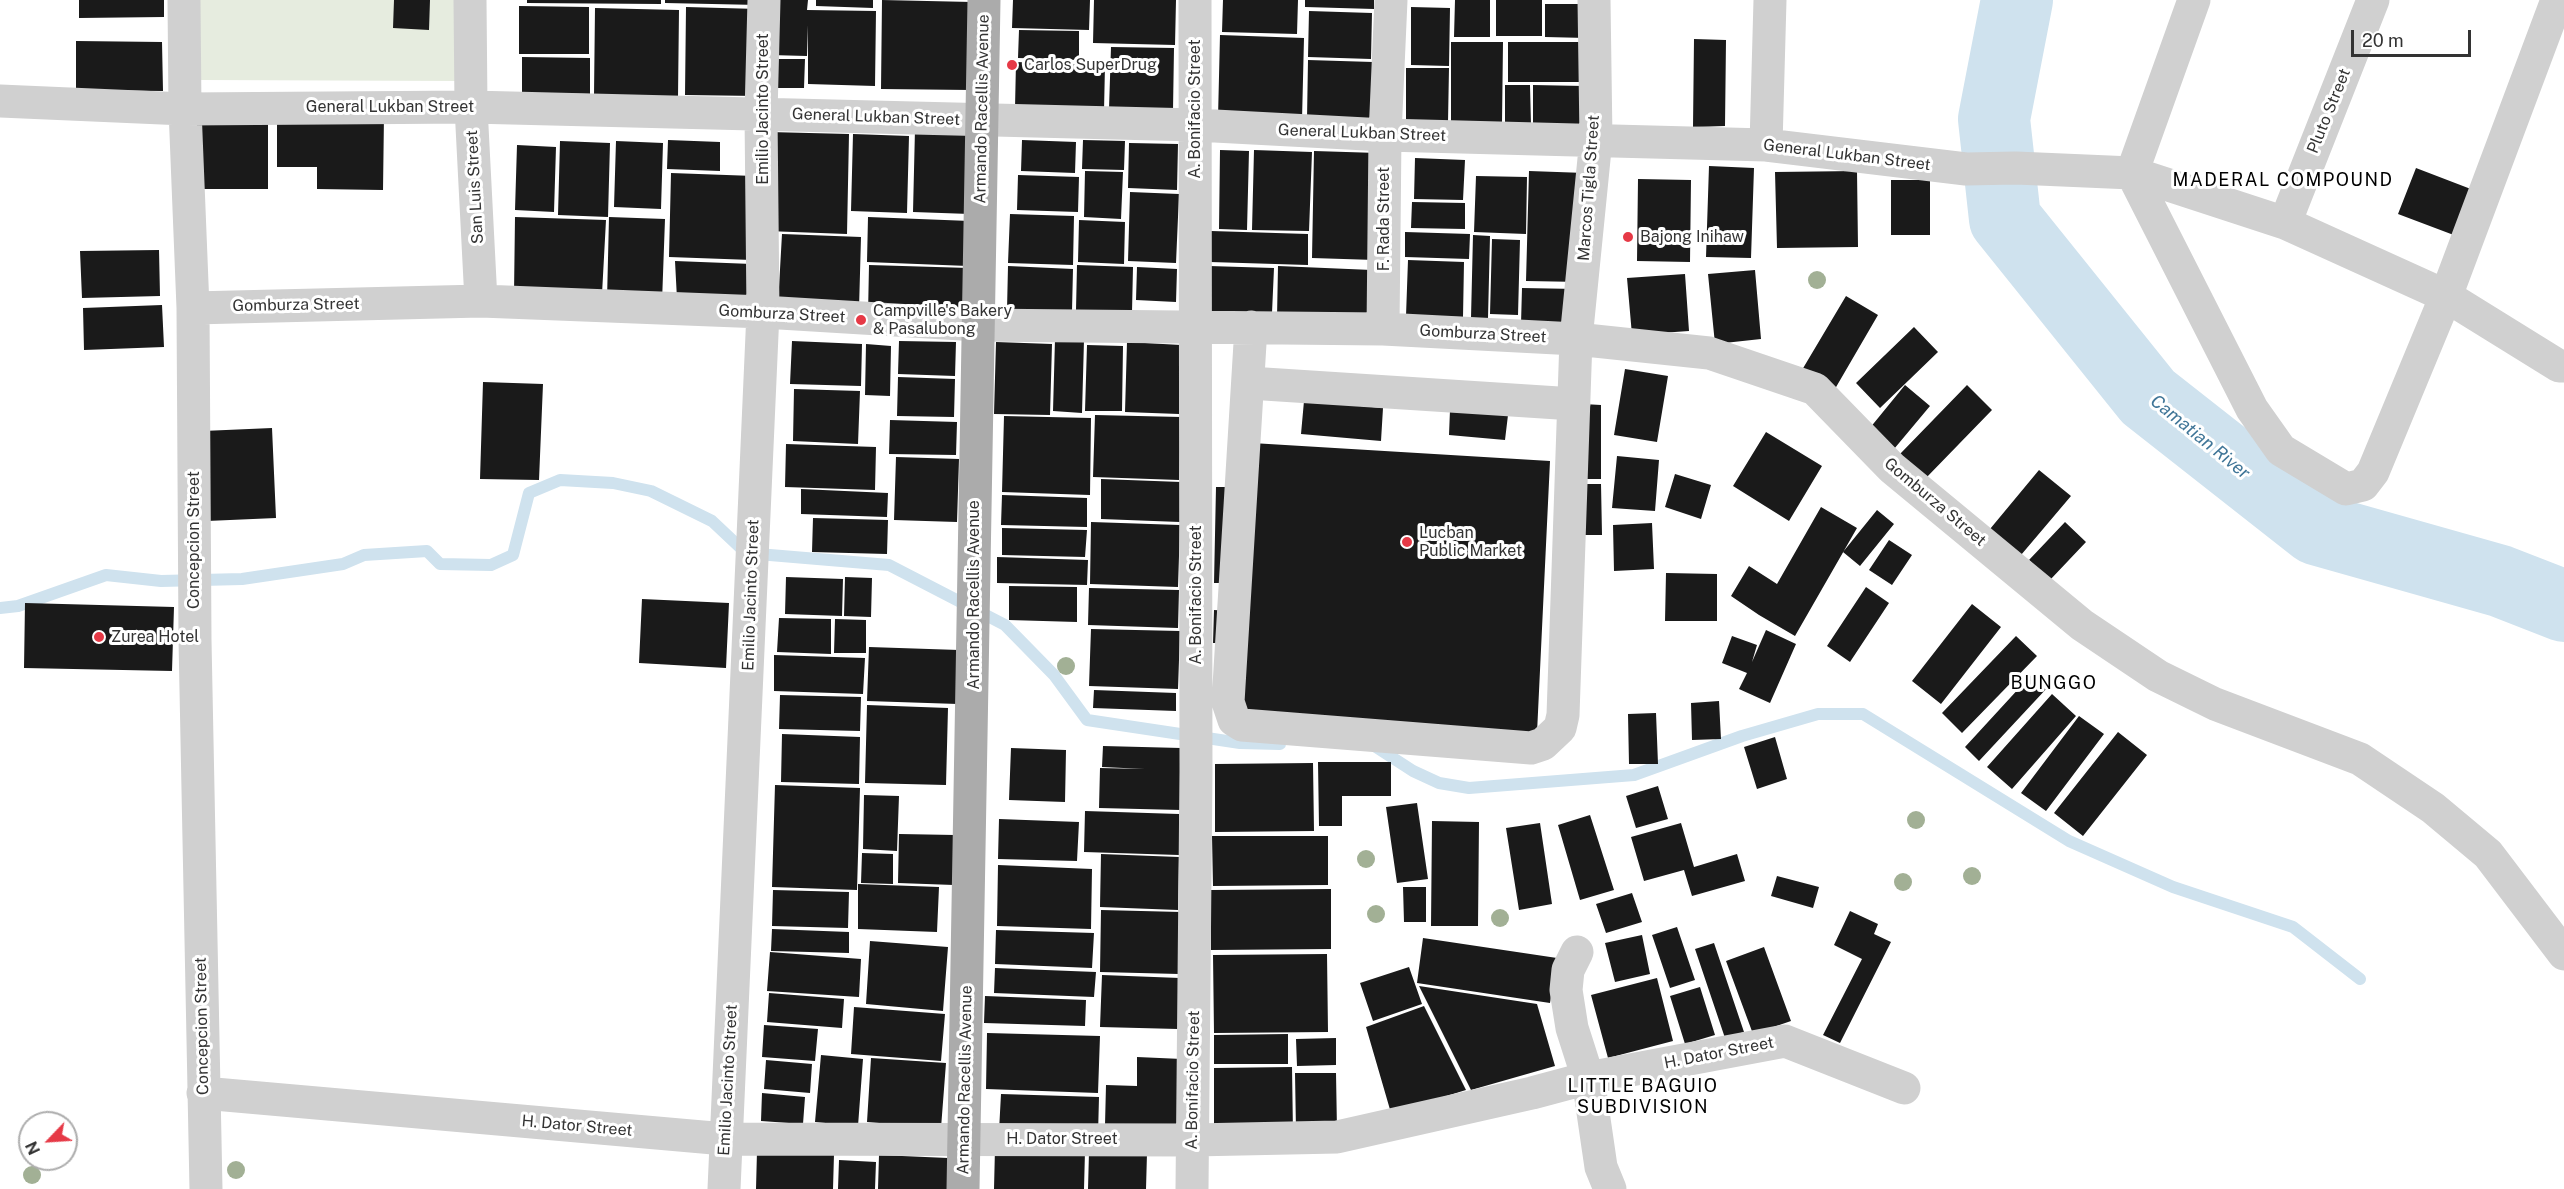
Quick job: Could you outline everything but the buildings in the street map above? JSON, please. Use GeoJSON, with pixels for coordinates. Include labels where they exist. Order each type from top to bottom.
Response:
{"type":"FeatureCollection","features":[{"type":"Feature","properties":{"kind":"main road","name":"Armando Racellis Avenue"},"geometry":{"type":"LineString","coordinates":[[963,1189],[984,0]]}},
{"type":"Feature","properties":{"kind":"street","name":"Concepcion Street"},"geometry":{"type":"LineString","coordinates":[[184,0],[185,109],[193,308],[195,640],[206,1189]]}},
{"type":"Feature","properties":{"kind":"street","name":"San Luis Street"},"geometry":{"type":"LineString","coordinates":[[470,0],[471,107],[481,301]]}},
{"type":"Feature","properties":{"kind":"street","name":"Emilio Jacinto Street"},"geometry":{"type":"LineString","coordinates":[[724,1189],[763,312],[764,0]]}},
{"type":"Feature","properties":{"kind":"street","name":"A. Bonifacio Street"},"geometry":{"type":"LineString","coordinates":[[1192,1189],[1196,771],[1195,0]]}},
{"type":"Feature","properties":{"kind":"street","name":"F. Rada Street"},"geometry":{"type":"LineString","coordinates":[[1383,329],[1385,135],[1391,0]]}},
{"type":"Feature","properties":{"kind":"street","name":"Marcos Tigla Street"},"geometry":{"type":"LineString","coordinates":[[1249,383],[1228,702],[1234,720],[1242,724],[1531,748],[1544,744],[1560,728],[1563,715],[1576,339],[1596,139],[1594,0]]}},
{"type":"Feature","properties":{"kind":"street"},"geometry":{"type":"LineString","coordinates":[[1766,145],[1770,0]]}},
{"type":"Feature","properties":{"kind":"street"},"geometry":{"type":"LineString","coordinates":[[2194,0],[2132,173],[2252,409],[2281,450],[2346,489],[2363,485],[2373,472],[2446,296],[2557,0]]}},
{"type":"Feature","properties":{"kind":"street","name":"Pluto Street"},"geometry":{"type":"LineString","coordinates":[[2285,223],[2373,0]]}},
{"type":"Feature","properties":{"kind":"street","name":"General Lukban Street"},"geometry":{"type":"LineString","coordinates":[[0,101],[185,109],[471,107],[1196,125],[1385,135],[1766,145],[1966,169],[2016,168],[2132,173],[2285,223],[2446,296],[2559,366],[2564,366]]}},
{"type":"Feature","properties":{"kind":"street","name":"Gomburza Street"},"geometry":{"type":"LineString","coordinates":[[193,308],[481,301],[763,312],[978,325],[1383,329],[1576,339],[1709,353],[1815,389],[1892,468],[2082,625],[2158,676],[2215,704],[2360,759],[2433,808],[2488,854],[2564,954]]}},
{"type":"Feature","properties":{"kind":"street"},"geometry":{"type":"LineString","coordinates":[[1251,327],[1249,383],[1574,404]]}},
{"type":"Feature","properties":{"kind":"street"},"geometry":{"type":"LineString","coordinates":[[1577,952],[1568,970],[1566,990],[1572,1028],[1588,1078],[1601,1167],[1610,1189]]}},
{"type":"Feature","properties":{"kind":"street","name":"H. Dator Street"},"geometry":{"type":"LineString","coordinates":[[203,1093],[725,1139],[1193,1140],[1337,1137],[1532,1094],[1588,1078],[1785,1041],[1904,1088]]}},
{"type":"Feature","properties":{"kind":"shaded area"},"geometry":{"type":"Polygon","coordinates":[[[197,0],[461,0],[461,81],[199,80],[197,0]]]}},
{"type":"Feature","properties":{"kind":"waterway","name":"Camatian River"},"geometry":{"type":"LineString","coordinates":[[2017,0],[1994,119],[2005,219],[2148,397],[2316,529],[2500,581],[2564,606]]}},
{"type":"Feature","properties":{"kind":"waterway"},"geometry":{"type":"LineString","coordinates":[[0,608],[18,606],[106,575],[161,581],[242,579],[343,564],[364,555],[427,551],[440,564],[491,565],[513,555],[529,493],[560,480],[613,483],[651,491],[712,521],[746,553],[889,565],[1005,625],[1054,675],[1087,720],[1240,743],[1280,744]]}},
{"type":"Feature","properties":{"kind":"waterway"},"geometry":{"type":"LineString","coordinates":[[1373,745],[1413,771],[1439,783],[1469,788],[1634,775],[1742,736],[1818,714],[1863,714],[2069,841],[2173,887],[2293,927],[2360,979]]}},
{"type":"Feature","properties":{"kind":"place","name":"Carlos SuperDrug"},"geometry":{"type":"Point","coordinates":[1012,65]}},
{"type":"Feature","properties":{"kind":"place","name":"Bajong Inihaw"},"geometry":{"type":"Point","coordinates":[1628,237]}},
{"type":"Feature","properties":{"kind":"place","name":"Campville's Bakery & Pasalubong"},"geometry":{"type":"Point","coordinates":[861,320]}},
{"type":"Feature","properties":{"kind":"place","name":"Lucban Public Market"},"geometry":{"type":"Point","coordinates":[1407,542]}},
{"type":"Feature","properties":{"kind":"place","name":"Zurea Hotel"},"geometry":{"type":"Point","coordinates":[99,637]}},
{"type":"Feature","properties":{"kind":"district","name":"MADERAL COMPOUND"},"geometry":{"type":"Point","coordinates":[2283,180]}},
{"type":"Feature","properties":{"kind":"district","name":"BUNGGO"},"geometry":{"type":"Point","coordinates":[2054,683]}},
{"type":"Feature","properties":{"kind":"district","name":"LITTLE BAGUIO SUBDIVISION"},"geometry":{"type":"Point","coordinates":[1643,1096]}}]}
